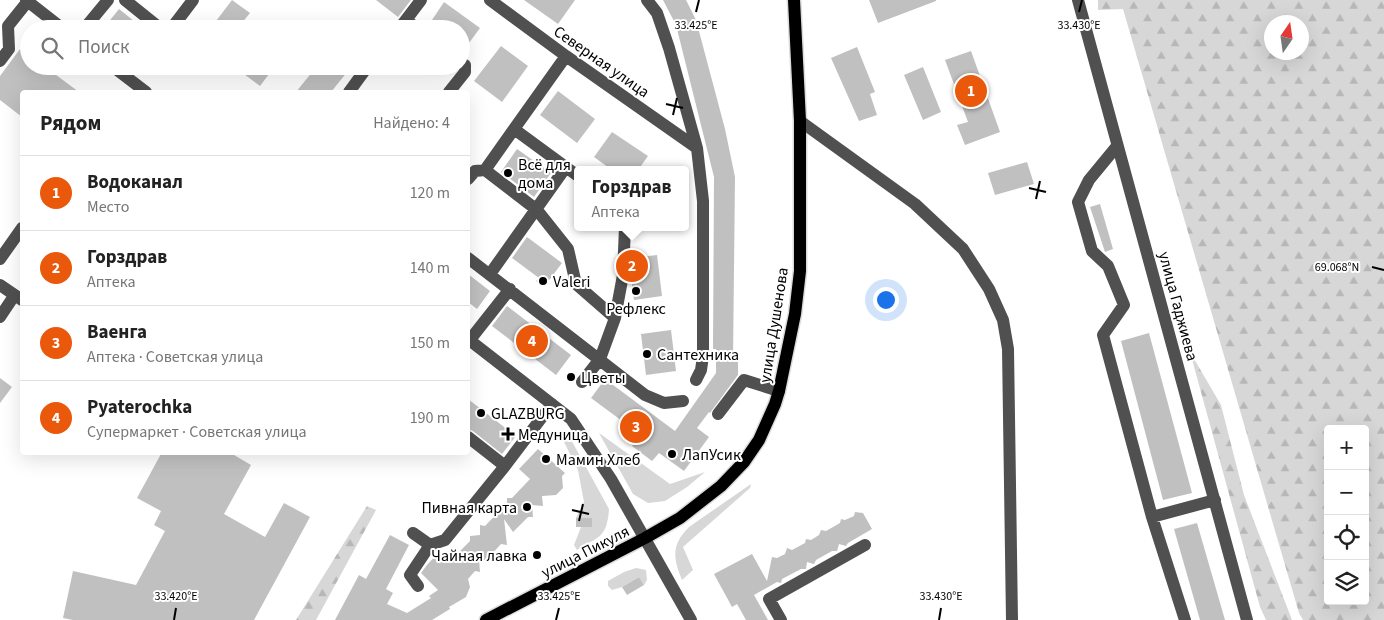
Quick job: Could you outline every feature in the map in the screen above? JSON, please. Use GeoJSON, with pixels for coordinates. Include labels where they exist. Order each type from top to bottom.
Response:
{"type":"FeatureCollection","features":[{"type":"Feature","properties":{"kind":"main road","name":"улица Душенова"},"geometry":{"type":"LineString","coordinates":[[645,538],[680,518],[721,486],[744,462],[759,440],[779,391],[795,314],[800,271],[800,121],[794,0]]}},
{"type":"Feature","properties":{"kind":"main road","name":"улица Пикуля"},"geometry":{"type":"LineString","coordinates":[[486,620],[645,538]]}},
{"type":"Feature","properties":{"kind":"street"},"geometry":{"type":"LineString","coordinates":[[91,20],[108,0]]}},
{"type":"Feature","properties":{"kind":"street"},"geometry":{"type":"LineString","coordinates":[[125,0],[150,20]]}},
{"type":"Feature","properties":{"kind":"street"},"geometry":{"type":"LineString","coordinates":[[179,20],[193,0]]}},
{"type":"Feature","properties":{"kind":"street"},"geometry":{"type":"LineString","coordinates":[[406,20],[421,0]]}},
{"type":"Feature","properties":{"kind":"street","name":"Северная улица"},"geometry":{"type":"LineString","coordinates":[[490,0],[697,148]]}},
{"type":"Feature","properties":{"kind":"street"},"geometry":{"type":"LineString","coordinates":[[647,0],[657,13],[670,48],[697,148],[703,201],[703,356],[701,370],[696,380]]}},
{"type":"Feature","properties":{"kind":"street","name":"улица Гаджиева"},"geometry":{"type":"LineString","coordinates":[[1078,0],[1247,620]]}},
{"type":"Feature","properties":{"kind":"street"},"geometry":{"type":"LineString","coordinates":[[0,61],[9,49],[8,26],[27,1],[52,20]]}},
{"type":"Feature","properties":{"kind":"street"},"geometry":{"type":"LineString","coordinates":[[484,170],[566,56]]}},
{"type":"Feature","properties":{"kind":"street"},"geometry":{"type":"LineString","coordinates":[[119,75],[130,88]]}},
{"type":"Feature","properties":{"kind":"street"},"geometry":{"type":"LineString","coordinates":[[350,90],[361,75]]}},
{"type":"Feature","properties":{"kind":"street"},"geometry":{"type":"LineString","coordinates":[[452,90],[463,75]]}},
{"type":"Feature","properties":{"kind":"street"},"geometry":{"type":"LineString","coordinates":[[800,121],[915,204],[963,249],[989,289],[1003,320],[1008,349],[1012,620]]}},
{"type":"Feature","properties":{"kind":"street"},"geometry":{"type":"LineString","coordinates":[[514,129],[574,173]]}},
{"type":"Feature","properties":{"kind":"street"},"geometry":{"type":"LineString","coordinates":[[1118,146],[1089,180],[1078,202],[1092,251],[1108,266],[1124,305],[1103,335],[1152,517],[1185,620]]}},
{"type":"Feature","properties":{"kind":"street"},"geometry":{"type":"LineString","coordinates":[[490,274],[566,167]]}},
{"type":"Feature","properties":{"kind":"street"},"geometry":{"type":"LineString","coordinates":[[470,176],[475,171],[484,170],[537,210],[568,249],[576,284],[615,318]]}},
{"type":"Feature","properties":{"kind":"street"},"geometry":{"type":"LineString","coordinates":[[0,259],[20,231]]}},
{"type":"Feature","properties":{"kind":"street"},"geometry":{"type":"LineString","coordinates":[[582,382],[600,359],[615,318],[623,275],[625,231]]}},
{"type":"Feature","properties":{"kind":"street"},"geometry":{"type":"LineString","coordinates":[[470,259],[645,395],[664,403],[683,401]]}},
{"type":"Feature","properties":{"kind":"street"},"geometry":{"type":"LineString","coordinates":[[0,285],[18,298],[0,317]]}},
{"type":"Feature","properties":{"kind":"street"},"geometry":{"type":"LineString","coordinates":[[470,338],[510,289]]}},
{"type":"Feature","properties":{"kind":"street"},"geometry":{"type":"LineString","coordinates":[[470,342],[571,419],[611,479],[691,620]]}},
{"type":"Feature","properties":{"kind":"street"},"geometry":{"type":"LineString","coordinates":[[718,414],[744,380],[779,391]]}},
{"type":"Feature","properties":{"kind":"street"},"geometry":{"type":"LineString","coordinates":[[418,586],[410,575],[430,546],[445,540],[552,404]]}},
{"type":"Feature","properties":{"kind":"street"},"geometry":{"type":"LineString","coordinates":[[470,439],[505,466]]}},
{"type":"Feature","properties":{"kind":"street"},"geometry":{"type":"LineString","coordinates":[[1152,517],[1215,500]]}},
{"type":"Feature","properties":{"kind":"street"},"geometry":{"type":"LineString","coordinates":[[413,533],[430,546]]}},
{"type":"Feature","properties":{"kind":"street"},"geometry":{"type":"LineString","coordinates":[[781,620],[769,599],[865,544]]}},
{"type":"Feature","properties":{"kind":"green space"},"geometry":{"type":"Polygon","coordinates":[[[1098,0],[1384,0],[1384,620],[1303,620],[1299,613],[1123,9],[1098,10],[1098,0]]]}},
{"type":"Feature","properties":{"kind":"green space"},"geometry":{"type":"Polygon","coordinates":[[[1190,352],[1221,405],[1244,495],[1292,620],[1266,620],[1260,607],[1190,352]]]}},
{"type":"Feature","properties":{"kind":"green space"},"geometry":{"type":"Polygon","coordinates":[[[599,433],[670,484],[705,472],[687,487],[665,501],[648,503],[633,494],[599,433]]]}},
{"type":"Feature","properties":{"kind":"green space"},"geometry":{"type":"Polygon","coordinates":[[[569,436],[609,509],[604,531],[596,539],[577,550],[574,545],[581,527],[592,527],[592,518],[576,518],[584,502],[578,470],[563,440],[569,436]]]}},
{"type":"Feature","properties":{"kind":"green space"},"geometry":{"type":"Polygon","coordinates":[[[751,484],[750,488],[683,547],[693,570],[682,580],[675,552],[683,534],[689,527],[751,484]]]}},
{"type":"Feature","properties":{"kind":"green space"},"geometry":{"type":"Polygon","coordinates":[[[367,506],[376,510],[316,620],[296,620],[367,506]]]}},
{"type":"Feature","properties":{"kind":"green space"},"geometry":{"type":"Polygon","coordinates":[[[636,568],[646,570],[647,580],[644,585],[639,577],[622,587],[612,590],[608,586],[608,581],[636,568]]]}},
{"type":"Feature","properties":{"kind":"building"},"geometry":{"type":"Polygon","coordinates":[[[232,0],[250,13],[244,20],[217,20],[232,0]]]}},
{"type":"Feature","properties":{"kind":"building"},"geometry":{"type":"Polygon","coordinates":[[[376,0],[411,0],[398,17],[376,0]]]}},
{"type":"Feature","properties":{"kind":"building"},"geometry":{"type":"Polygon","coordinates":[[[524,0],[575,0],[558,24],[524,0]]]}},
{"type":"Feature","properties":{"kind":"building"},"geometry":{"type":"Polygon","coordinates":[[[663,0],[686,0],[696,20],[725,129],[735,177],[733,361],[738,361],[738,375],[697,428],[709,437],[684,471],[659,453],[652,461],[632,446],[641,435],[591,398],[605,379],[675,431],[716,373],[716,349],[713,349],[714,177],[676,25],[663,0]]]}},
{"type":"Feature","properties":{"kind":"building"},"geometry":{"type":"Polygon","coordinates":[[[869,0],[936,0],[936,1],[878,23],[869,0]]]}},
{"type":"Feature","properties":{"kind":"building"},"geometry":{"type":"Polygon","coordinates":[[[444,2],[469,20],[432,20],[444,2]]]}},
{"type":"Feature","properties":{"kind":"building"},"geometry":{"type":"Polygon","coordinates":[[[119,9],[133,20],[110,20],[119,9]]]}},
{"type":"Feature","properties":{"kind":"building"},"geometry":{"type":"Polygon","coordinates":[[[470,21],[480,28],[470,42],[470,21]]]}},
{"type":"Feature","properties":{"kind":"building"},"geometry":{"type":"Polygon","coordinates":[[[501,46],[528,66],[502,102],[474,81],[501,46]]]}},
{"type":"Feature","properties":{"kind":"building"},"geometry":{"type":"Polygon","coordinates":[[[857,47],[875,92],[870,94],[877,115],[859,121],[831,58],[857,47]]]}},
{"type":"Feature","properties":{"kind":"building"},"geometry":{"type":"Polygon","coordinates":[[[20,49],[20,75],[56,75],[76,90],[20,90],[20,115],[0,100],[0,76],[20,49]]]}},
{"type":"Feature","properties":{"kind":"building"},"geometry":{"type":"Polygon","coordinates":[[[971,51],[1000,132],[965,145],[957,125],[968,122],[945,60],[971,51]]]}},
{"type":"Feature","properties":{"kind":"building"},"geometry":{"type":"Polygon","coordinates":[[[923,67],[941,112],[923,120],[904,75],[923,67]]]}},
{"type":"Feature","properties":{"kind":"building"},"geometry":{"type":"Polygon","coordinates":[[[245,75],[268,75],[260,86],[245,75]]]}},
{"type":"Feature","properties":{"kind":"building"},"geometry":{"type":"Polygon","coordinates":[[[310,75],[345,75],[333,90],[298,90],[310,75]]]}},
{"type":"Feature","properties":{"kind":"building"},"geometry":{"type":"Polygon","coordinates":[[[558,91],[595,119],[577,143],[540,115],[558,91]]]}},
{"type":"Feature","properties":{"kind":"building"},"geometry":{"type":"Polygon","coordinates":[[[612,132],[648,156],[641,166],[606,166],[594,157],[612,132]]]}},
{"type":"Feature","properties":{"kind":"building"},"geometry":{"type":"Polygon","coordinates":[[[517,149],[551,173],[534,197],[501,172],[517,149]]]}},
{"type":"Feature","properties":{"kind":"building"},"geometry":{"type":"Polygon","coordinates":[[[1027,162],[1034,184],[995,195],[988,173],[1027,162]]]}},
{"type":"Feature","properties":{"kind":"building"},"geometry":{"type":"Polygon","coordinates":[[[1100,204],[1113,249],[1105,252],[1090,207],[1100,204]]]}},
{"type":"Feature","properties":{"kind":"building"},"geometry":{"type":"Polygon","coordinates":[[[527,237],[562,263],[544,287],[536,281],[539,278],[512,258],[527,237]]]}},
{"type":"Feature","properties":{"kind":"building"},"geometry":{"type":"Polygon","coordinates":[[[657,255],[662,296],[634,300],[631,277],[632,258],[657,255]]]}},
{"type":"Feature","properties":{"kind":"building"},"geometry":{"type":"Polygon","coordinates":[[[470,276],[490,291],[477,309],[470,304],[470,276]]]}},
{"type":"Feature","properties":{"kind":"building"},"geometry":{"type":"Polygon","coordinates":[[[507,306],[571,355],[556,375],[492,326],[507,306]]]}},
{"type":"Feature","properties":{"kind":"building"},"geometry":{"type":"Polygon","coordinates":[[[671,330],[676,371],[646,375],[641,334],[671,330]]]}},
{"type":"Feature","properties":{"kind":"building"},"geometry":{"type":"Polygon","coordinates":[[[1149,333],[1192,493],[1163,500],[1121,341],[1149,333]]]}},
{"type":"Feature","properties":{"kind":"building"},"geometry":{"type":"Polygon","coordinates":[[[0,378],[12,387],[0,403],[0,378]]]}},
{"type":"Feature","properties":{"kind":"building"},"geometry":{"type":"Polygon","coordinates":[[[470,401],[516,436],[502,454],[470,430],[470,401]]]}},
{"type":"Feature","properties":{"kind":"building"},"geometry":{"type":"Polygon","coordinates":[[[538,449],[565,473],[562,476],[563,488],[556,495],[542,496],[543,506],[532,505],[533,517],[528,517],[513,532],[504,519],[507,545],[501,544],[490,556],[491,561],[479,559],[480,572],[475,571],[468,579],[470,587],[466,597],[432,620],[335,620],[359,575],[366,579],[390,535],[409,545],[386,589],[393,593],[387,604],[407,613],[431,598],[429,596],[438,590],[421,573],[438,553],[457,554],[470,541],[470,536],[480,535],[480,525],[485,526],[507,503],[507,498],[512,498],[530,479],[519,469],[538,449]]]}},
{"type":"Feature","properties":{"kind":"building"},"geometry":{"type":"Polygon","coordinates":[[[160,455],[234,455],[251,465],[224,514],[265,537],[284,503],[310,517],[254,620],[73,620],[63,618],[73,571],[136,585],[165,531],[154,525],[161,511],[137,498],[160,455]]]}},
{"type":"Feature","properties":{"kind":"building"},"geometry":{"type":"Polygon","coordinates":[[[855,512],[863,513],[872,529],[846,546],[839,544],[837,551],[832,551],[816,560],[814,564],[807,562],[806,569],[801,569],[782,579],[781,583],[777,582],[754,595],[768,620],[746,620],[737,604],[732,607],[714,574],[752,554],[767,581],[772,557],[777,558],[785,554],[787,548],[792,550],[805,543],[806,539],[811,540],[819,535],[821,530],[826,531],[840,523],[841,519],[845,520],[854,516],[855,512]]]}},
{"type":"Feature","properties":{"kind":"building"},"geometry":{"type":"Polygon","coordinates":[[[576,518],[592,518],[592,527],[576,527],[576,518]]]}},
{"type":"Feature","properties":{"kind":"building"},"geometry":{"type":"Polygon","coordinates":[[[1197,523],[1225,620],[1200,620],[1174,529],[1197,523]]]}},
{"type":"Feature","properties":{"kind":"building"},"geometry":{"type":"Polygon","coordinates":[[[639,577],[644,585],[627,595],[622,587],[639,577]]]}},
{"type":"Feature","properties":{"kind":"place","name":"Водоканал"},"geometry":{"type":"Point","coordinates":[971,91]}},
{"type":"Feature","properties":{"kind":"place","name":"Всё для дома"},"geometry":{"type":"Point","coordinates":[508,173]}},
{"type":"Feature","properties":{"kind":"place","name":"Горздрав"},"geometry":{"type":"Point","coordinates":[632,266]}},
{"type":"Feature","properties":{"kind":"place","name":"Valeri"},"geometry":{"type":"Point","coordinates":[543,281]}},
{"type":"Feature","properties":{"kind":"place","name":"Рефлекс"},"geometry":{"type":"Point","coordinates":[636,291]}},
{"type":"Feature","properties":{"kind":"place","name":"Pyaterochka"},"geometry":{"type":"Point","coordinates":[532,341]}},
{"type":"Feature","properties":{"kind":"place","name":"Сантехника"},"geometry":{"type":"Point","coordinates":[647,354]}},
{"type":"Feature","properties":{"kind":"place","name":"Цветы"},"geometry":{"type":"Point","coordinates":[571,377]}},
{"type":"Feature","properties":{"kind":"place","name":"GLAZBURG"},"geometry":{"type":"Point","coordinates":[481,413]}},
{"type":"Feature","properties":{"kind":"place","name":"Ваенга"},"geometry":{"type":"Point","coordinates":[636,427]}},
{"type":"Feature","properties":{"kind":"place","name":"Медуница"},"geometry":{"type":"Point","coordinates":[508,434]}},
{"type":"Feature","properties":{"kind":"place","name":"ЛапУсик"},"geometry":{"type":"Point","coordinates":[672,454]}},
{"type":"Feature","properties":{"kind":"place","name":"Мамин Хлеб"},"geometry":{"type":"Point","coordinates":[546,459]}},
{"type":"Feature","properties":{"kind":"place","name":"Пивная карта"},"geometry":{"type":"Point","coordinates":[527,507]}},
{"type":"Feature","properties":{"kind":"place","name":"Чайная лавка"},"geometry":{"type":"Point","coordinates":[537,555]}}]}
